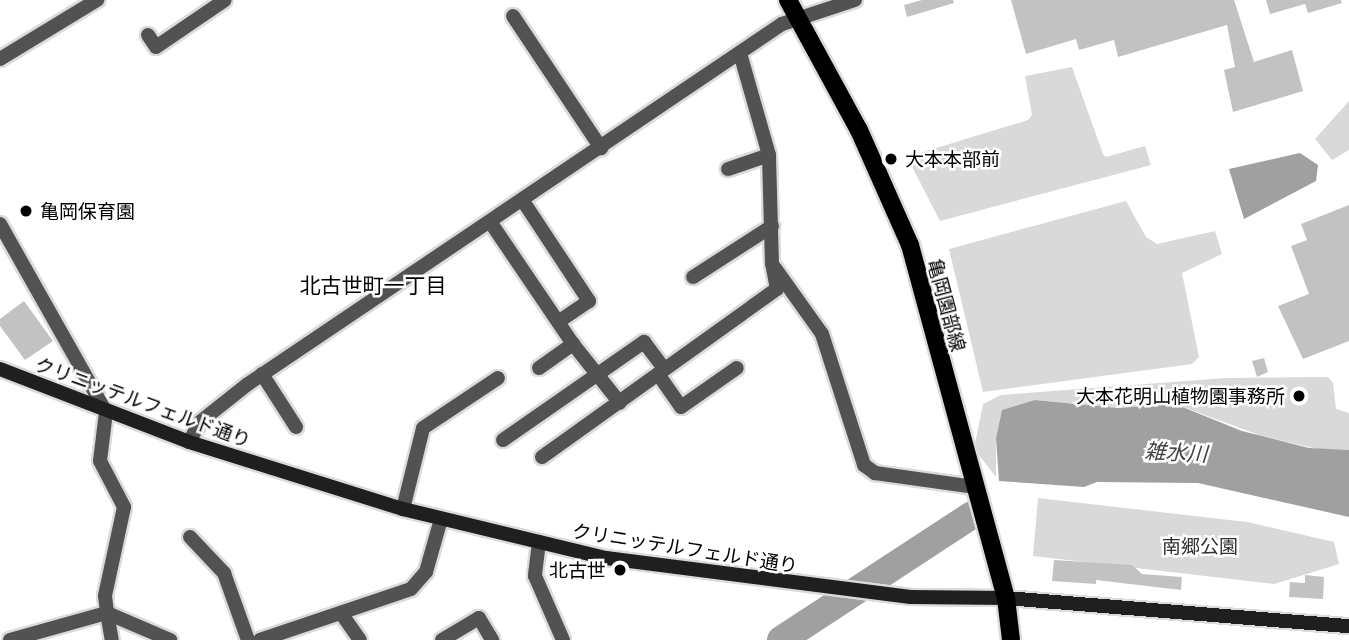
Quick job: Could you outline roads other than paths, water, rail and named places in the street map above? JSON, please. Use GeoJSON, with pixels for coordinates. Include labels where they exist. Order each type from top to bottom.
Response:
{"type":"FeatureCollection","features":[{"type":"Feature","properties":{"kind":"main road","name":"亀岡園部線"},"geometry":{"type":"LineString","coordinates":[[788,0],[859,130],[910,246],[1006,597],[1011,640]]}},
{"type":"Feature","properties":{"kind":"street"},"geometry":{"type":"LineString","coordinates":[[0,59],[97,0]]}},
{"type":"Feature","properties":{"kind":"street"},"geometry":{"type":"LineString","coordinates":[[148,35],[156,47],[225,0]]}},
{"type":"Feature","properties":{"kind":"street"},"geometry":{"type":"LineString","coordinates":[[189,442],[200,422],[262,374],[491,223],[782,24],[855,0]]}},
{"type":"Feature","properties":{"kind":"street"},"geometry":{"type":"LineString","coordinates":[[513,16],[601,148]]}},
{"type":"Feature","properties":{"kind":"street"},"geometry":{"type":"LineString","coordinates":[[542,457],[777,289],[772,264],[769,155],[740,53]]}},
{"type":"Feature","properties":{"kind":"street"},"geometry":{"type":"LineString","coordinates":[[728,169],[769,155]]}},
{"type":"Feature","properties":{"kind":"street"},"geometry":{"type":"LineString","coordinates":[[523,201],[589,301],[558,322]]}},
{"type":"Feature","properties":{"kind":"street"},"geometry":{"type":"LineString","coordinates":[[491,223],[573,344],[620,403]]}},
{"type":"Feature","properties":{"kind":"street"},"geometry":{"type":"LineString","coordinates":[[0,224],[106,412],[100,460],[124,507],[105,596],[111,640]]}},
{"type":"Feature","properties":{"kind":"street"},"geometry":{"type":"LineString","coordinates":[[693,277],[772,226]]}},
{"type":"Feature","properties":{"kind":"street"},"geometry":{"type":"LineString","coordinates":[[772,264],[822,334],[864,465],[887,476],[974,487]]}},
{"type":"Feature","properties":{"kind":"street"},"geometry":{"type":"LineString","coordinates":[[503,440],[644,342],[681,407],[737,368]]}},
{"type":"Feature","properties":{"kind":"street"},"geometry":{"type":"LineString","coordinates":[[539,368],[573,344]]}},
{"type":"Feature","properties":{"kind":"street","name":"クリニッテルフェルド通り"},"geometry":{"type":"LineString","coordinates":[[0,369],[189,442],[403,509],[606,558],[747,579],[911,597],[1006,597],[1349,626]]}},
{"type":"Feature","properties":{"kind":"street"},"geometry":{"type":"LineString","coordinates":[[262,374],[296,427]]}},
{"type":"Feature","properties":{"kind":"street"},"geometry":{"type":"LineString","coordinates":[[403,509],[423,428],[498,377]]}},
{"type":"Feature","properties":{"kind":"street"},"geometry":{"type":"LineString","coordinates":[[260,640],[411,589],[426,572],[441,519]]}},
{"type":"Feature","properties":{"kind":"street"},"geometry":{"type":"LineString","coordinates":[[190,537],[224,573],[248,640]]}},
{"type":"Feature","properties":{"kind":"street"},"geometry":{"type":"LineString","coordinates":[[539,542],[535,576],[563,640]]}},
{"type":"Feature","properties":{"kind":"street"},"geometry":{"type":"LineString","coordinates":[[341,613],[360,640]]}},
{"type":"Feature","properties":{"kind":"street"},"geometry":{"type":"LineString","coordinates":[[9,640],[107,614],[170,640]]}},
{"type":"Feature","properties":{"kind":"street"},"geometry":{"type":"LineString","coordinates":[[442,640],[479,618],[492,640]]}},
{"type":"Feature","properties":{"kind":"street"},"geometry":{"type":"LineString","coordinates":[[1315,624],[1315,640]]}},
{"type":"Feature","properties":{"kind":"water"},"geometry":{"type":"Polygon","coordinates":[[[1300,153],[1318,165],[1316,181],[1244,219],[1229,169],[1300,153]]]}},
{"type":"Feature","properties":{"kind":"water"},"geometry":{"type":"Polygon","coordinates":[[[1035,400],[1118,408],[1175,404],[1242,431],[1309,448],[1349,450],[1349,517],[1198,483],[1097,482],[1084,487],[999,481],[996,438],[1002,410],[1035,400]]]}},
{"type":"Feature","properties":{"kind":"waterway","name":"雑水川"},"geometry":{"type":"LineString","coordinates":[[781,640],[972,515]]}},
{"type":"Feature","properties":{"kind":"place","name":"大本本部前"},"geometry":{"type":"Point","coordinates":[891,159]}},
{"type":"Feature","properties":{"kind":"place","name":"亀岡保育園"},"geometry":{"type":"Point","coordinates":[26,211]}},
{"type":"Feature","properties":{"kind":"place","name":"大本花明山植物園事務所"},"geometry":{"type":"Point","coordinates":[1299,396]}},
{"type":"Feature","properties":{"kind":"place","name":"北古世"},"geometry":{"type":"Point","coordinates":[620,570]}},
{"type":"Feature","properties":{"kind":"district","name":"北古世町一丁目"},"geometry":{"type":"Point","coordinates":[373,285]}},
{"type":"Feature","properties":{"kind":"park label","name":"南郷公園"},"geometry":{"type":"Point","coordinates":[1200,546]}}]}
